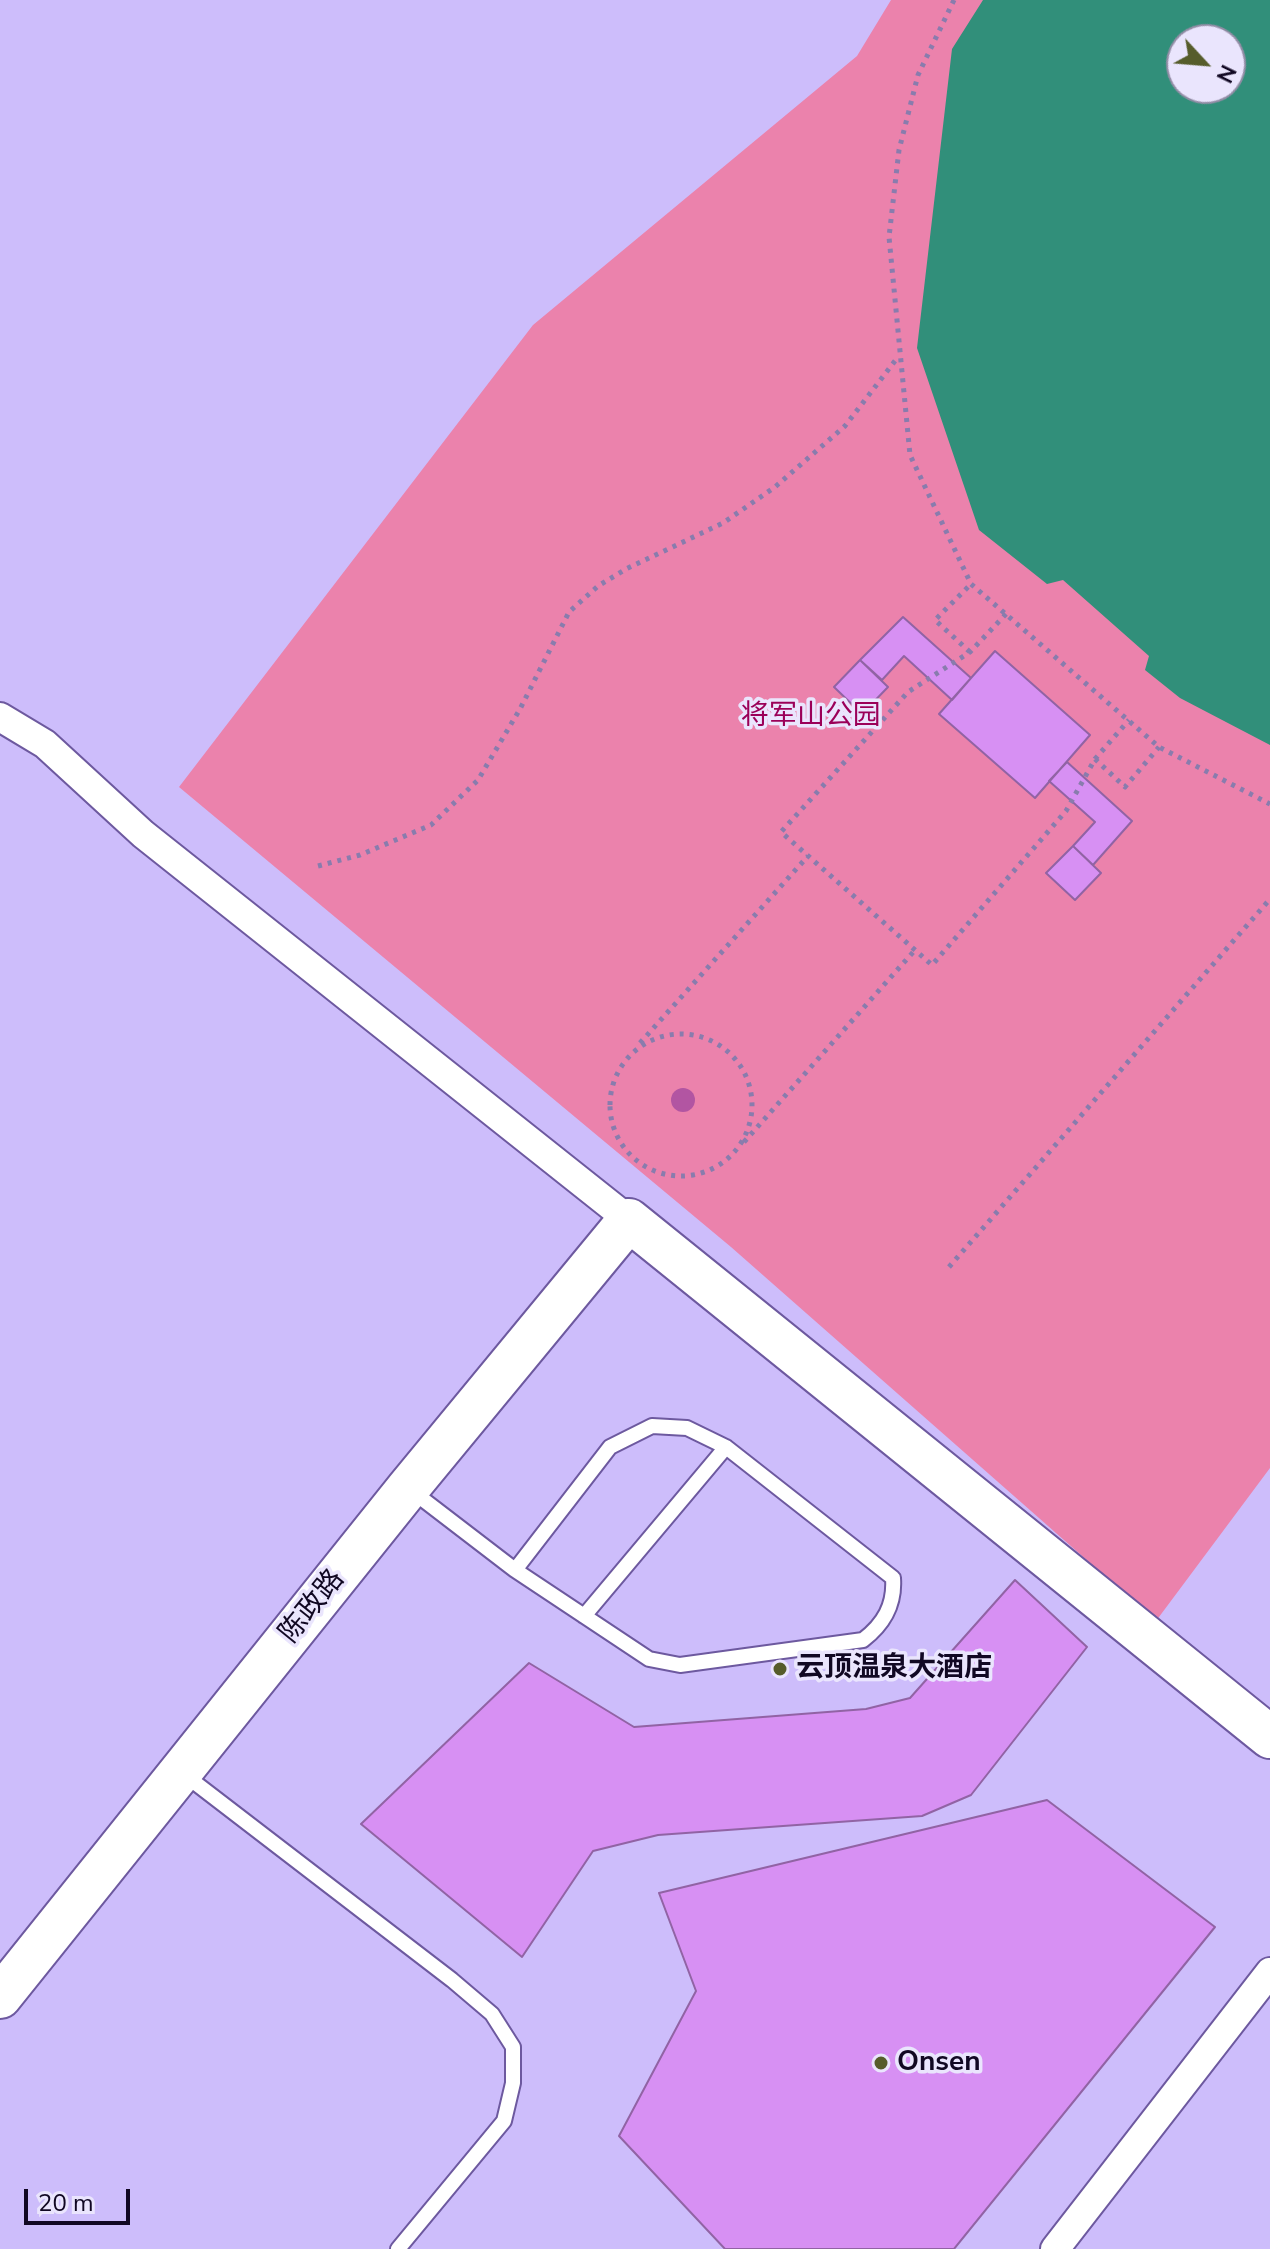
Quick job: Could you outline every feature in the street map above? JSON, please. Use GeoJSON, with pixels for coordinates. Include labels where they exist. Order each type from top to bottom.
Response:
{"type":"FeatureCollection","features":[{"type":"Feature","properties":{"kind":"street"},"geometry":{"type":"LineString","coordinates":[[0,717],[45,744],[143,834],[629,1220],[1270,1737]]}},
{"type":"Feature","properties":{"kind":"street","name":"陈政路"},"geometry":{"type":"LineString","coordinates":[[0,1997],[408,1488],[629,1220]]}},
{"type":"Feature","properties":{"kind":"street"},"geometry":{"type":"LineString","coordinates":[[1055,2249],[1270,1972]]}},
{"type":"Feature","properties":{"kind":"lane"},"geometry":{"type":"LineString","coordinates":[[408,1488],[515,1570],[649,1659],[680,1665],[863,1640],[881,1626],[894,1595],[893,1578],[726,1447],[687,1428],[652,1426],[610,1447],[515,1570]]}},
{"type":"Feature","properties":{"kind":"lane"},"geometry":{"type":"LineString","coordinates":[[584,1616],[726,1447]]}},
{"type":"Feature","properties":{"kind":"lane"},"geometry":{"type":"LineString","coordinates":[[181,1772],[452,1980],[492,2014],[513,2047],[513,2083],[504,2121],[398,2249]]}},
{"type":"Feature","properties":{"kind":"path"},"geometry":{"type":"LineString","coordinates":[[954,0],[918,75],[899,150],[889,237],[910,455],[971,584],[1159,747],[1270,804]]}},
{"type":"Feature","properties":{"kind":"path"},"geometry":{"type":"LineString","coordinates":[[318,866],[360,855],[431,825],[478,780],[520,709],[569,612],[598,586],[626,569],[723,523],[775,487],[845,426],[899,357]]}},
{"type":"Feature","properties":{"kind":"path"},"geometry":{"type":"LineString","coordinates":[[970,652],[935,620],[971,584]]}},
{"type":"Feature","properties":{"kind":"path"},"geometry":{"type":"LineString","coordinates":[[1006,614],[970,652],[908,692],[781,832],[932,965],[1066,811],[1095,759],[1129,720]]}},
{"type":"Feature","properties":{"kind":"path"},"geometry":{"type":"LineString","coordinates":[[1095,759],[1125,787],[1159,747]]}},
{"type":"Feature","properties":{"kind":"path"},"geometry":{"type":"LineString","coordinates":[[808,856],[622,1064],[612,1086],[609,1110],[615,1134],[628,1154],[647,1169],[670,1176],[694,1176],[717,1168],[735,1152],[915,950]]}},
{"type":"Feature","properties":{"kind":"path"},"geometry":{"type":"LineString","coordinates":[[949,1267],[1270,899]]}},
{"type":"Feature","properties":{"kind":"path"},"geometry":{"type":"LineString","coordinates":[[622,1064],[638,1047],[659,1036],[681,1033],[705,1037],[725,1048],[741,1065],[750,1086],[752,1109],[747,1132],[735,1152]]}},
{"type":"Feature","properties":{"kind":"green space","name":"将军山公园"},"geometry":{"type":"Polygon","coordinates":[[[891,0],[1270,0],[1270,1468],[1156,1621],[731,1247],[179,787],[533,325],[857,56],[891,0]]]}},
{"type":"Feature","properties":{"kind":"shaded area"},"geometry":{"type":"Polygon","coordinates":[[[983,0],[1270,0],[1270,745],[1180,698],[1145,670],[1149,656],[1063,580],[1047,584],[979,530],[917,348],[952,49],[983,0]]]}},
{"type":"Feature","properties":{"kind":"building"},"geometry":{"type":"Polygon","coordinates":[[[903,617],[971,678],[952,700],[904,656],[882,680],[860,660],[903,617]]]}},
{"type":"Feature","properties":{"kind":"building"},"geometry":{"type":"Polygon","coordinates":[[[995,651],[1090,735],[1035,798],[939,714],[995,651]]]}},
{"type":"Feature","properties":{"kind":"building"},"geometry":{"type":"Polygon","coordinates":[[[860,660],[888,687],[862,714],[834,687],[860,660]]]}},
{"type":"Feature","properties":{"kind":"building"},"geometry":{"type":"Polygon","coordinates":[[[1067,762],[1132,821],[1093,865],[1073,846],[1095,822],[1049,781],[1067,762]]]}},
{"type":"Feature","properties":{"kind":"building"},"geometry":{"type":"Polygon","coordinates":[[[1073,846],[1101,873],[1075,900],[1046,873],[1073,846]]]}},
{"type":"Feature","properties":{"kind":"building"},"geometry":{"type":"Polygon","coordinates":[[[1015,1580],[1087,1647],[971,1795],[922,1816],[658,1835],[593,1851],[522,1957],[361,1824],[529,1663],[634,1727],[866,1709],[910,1698],[1015,1580]]]}},
{"type":"Feature","properties":{"kind":"building","name":"Onsen"},"geometry":{"type":"Polygon","coordinates":[[[1047,1800],[1215,1927],[954,2249],[725,2249],[619,2136],[696,1991],[659,1893],[1047,1800]]]}},
{"type":"Feature","properties":{"kind":"place","name":"云顶温泉大酒店"},"geometry":{"type":"Point","coordinates":[780,1669]}},
{"type":"Feature","properties":{"kind":"place","name":"Onsen"},"geometry":{"type":"Point","coordinates":[881,2063]}}]}
